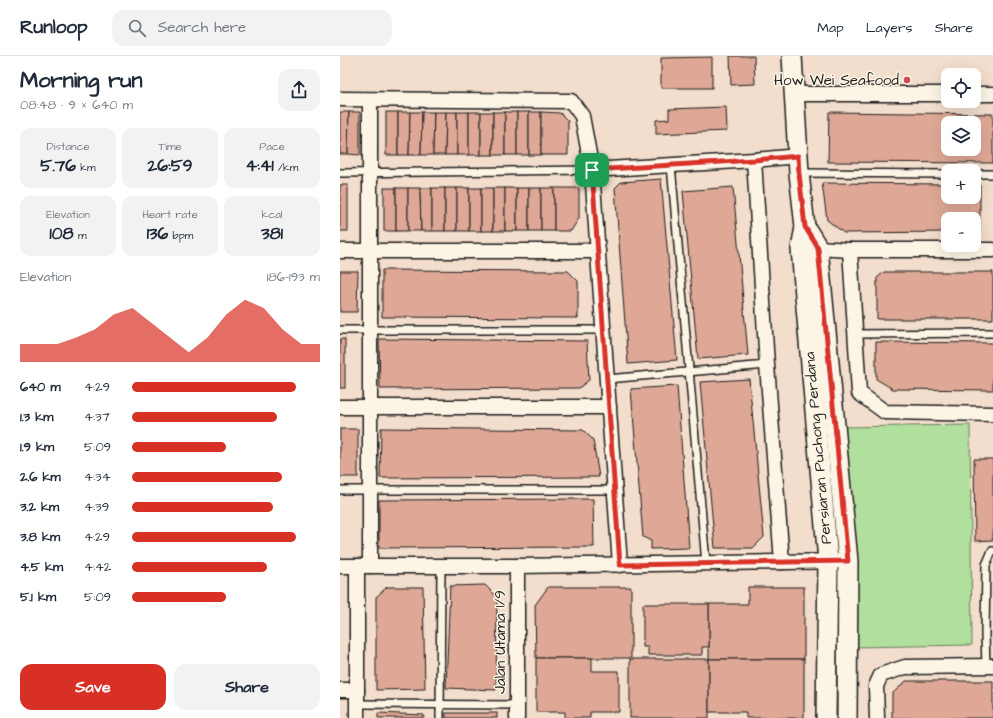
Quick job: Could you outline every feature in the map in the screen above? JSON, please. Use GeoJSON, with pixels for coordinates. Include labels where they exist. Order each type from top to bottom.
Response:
{"type":"FeatureCollection","features":[{"type":"Feature","properties":{"kind":"street","name":"Persiaran Puchong Perdana"},"geometry":{"type":"LineString","coordinates":[[792,56],[799,164],[805,227],[848,561],[847,718]]}},
{"type":"Feature","properties":{"kind":"street"},"geometry":{"type":"LineString","coordinates":[[794,94],[941,94]]}},
{"type":"Feature","properties":{"kind":"street"},"geometry":{"type":"LineString","coordinates":[[981,94],[993,94]]}},
{"type":"Feature","properties":{"kind":"street"},"geometry":{"type":"LineString","coordinates":[[340,100],[571,101],[582,116],[592,170],[620,565]]}},
{"type":"Feature","properties":{"kind":"street"},"geometry":{"type":"LineString","coordinates":[[357,704],[363,566],[370,490],[370,100]]}},
{"type":"Feature","properties":{"kind":"street"},"geometry":{"type":"LineString","coordinates":[[592,170],[754,160],[799,164]]}},
{"type":"Feature","properties":{"kind":"street"},"geometry":{"type":"LineString","coordinates":[[754,160],[782,562]]}},
{"type":"Feature","properties":{"kind":"street","name":"Persiaran Puchong Perdana"},"geometry":{"type":"LineString","coordinates":[[809,249],[828,561],[826,718]]}},
{"type":"Feature","properties":{"kind":"street"},"geometry":{"type":"LineString","coordinates":[[809,249],[993,250]]}},
{"type":"Feature","properties":{"kind":"street"},"geometry":{"type":"LineString","coordinates":[[340,250],[598,251]]}},
{"type":"Feature","properties":{"kind":"street"},"geometry":{"type":"LineString","coordinates":[[850,250],[859,393],[885,412],[993,414]]}},
{"type":"Feature","properties":{"kind":"street"},"geometry":{"type":"LineString","coordinates":[[340,407],[609,407]]}},
{"type":"Feature","properties":{"kind":"street"},"geometry":{"type":"LineString","coordinates":[[340,566],[620,565],[848,561]]}},
{"type":"Feature","properties":{"kind":"street","name":"Jalan Utama 1/9"},"geometry":{"type":"LineString","coordinates":[[517,566],[517,712]]}},
{"type":"Feature","properties":{"kind":"street"},"geometry":{"type":"LineString","coordinates":[[876,718],[876,686],[880,675],[905,667],[990,666]]}},
{"type":"Feature","properties":{"kind":"street"},"geometry":{"type":"LineString","coordinates":[[340,690],[357,704]]}},
{"type":"Feature","properties":{"kind":"lane"},"geometry":{"type":"LineString","coordinates":[[799,164],[941,174]]}},
{"type":"Feature","properties":{"kind":"lane"},"geometry":{"type":"LineString","coordinates":[[671,165],[706,563]]}},
{"type":"Feature","properties":{"kind":"lane"},"geometry":{"type":"LineString","coordinates":[[340,173],[592,170]]}},
{"type":"Feature","properties":{"kind":"lane"},"geometry":{"type":"LineString","coordinates":[[981,174],[993,174]]}},
{"type":"Feature","properties":{"kind":"lane"},"geometry":{"type":"LineString","coordinates":[[340,330],[604,330]]}},
{"type":"Feature","properties":{"kind":"lane"},"geometry":{"type":"LineString","coordinates":[[855,334],[993,333]]}},
{"type":"Feature","properties":{"kind":"lane"},"geometry":{"type":"LineString","coordinates":[[607,379],[768,364]]}},
{"type":"Feature","properties":{"kind":"lane"},"geometry":{"type":"LineString","coordinates":[[340,490],[615,490]]}},
{"type":"Feature","properties":{"kind":"lane"},"geometry":{"type":"LineString","coordinates":[[990,666],[986,565],[993,551]]}},
{"type":"Feature","properties":{"kind":"lane"},"geometry":{"type":"LineString","coordinates":[[440,718],[441,566]]}},
{"type":"Feature","properties":{"kind":"lane"},"geometry":{"type":"LineString","coordinates":[[357,704],[440,705],[517,712]]}},
{"type":"Feature","properties":{"kind":"green space"},"geometry":{"type":"Polygon","coordinates":[[[970,425],[972,645],[852,647],[841,427],[970,425]]]}},
{"type":"Feature","properties":{"kind":"building"},"geometry":{"type":"Polygon","coordinates":[[[730,56],[754,56],[755,84],[731,85],[730,56]]]}},
{"type":"Feature","properties":{"kind":"building"},"geometry":{"type":"Polygon","coordinates":[[[712,57],[712,88],[661,88],[661,58],[712,57]]]}},
{"type":"Feature","properties":{"kind":"building"},"geometry":{"type":"Polygon","coordinates":[[[726,107],[727,131],[656,134],[656,120],[669,119],[669,109],[726,107]]]}},
{"type":"Feature","properties":{"kind":"building"},"geometry":{"type":"Polygon","coordinates":[[[340,112],[349,112],[348,154],[340,154],[340,112]]]}},
{"type":"Feature","properties":{"kind":"building"},"geometry":{"type":"Polygon","coordinates":[[[349,112],[360,112],[360,155],[348,154],[349,112]]]}},
{"type":"Feature","properties":{"kind":"building"},"geometry":{"type":"Polygon","coordinates":[[[386,112],[398,112],[398,155],[386,155],[386,112]]]}},
{"type":"Feature","properties":{"kind":"building"},"geometry":{"type":"Polygon","coordinates":[[[398,112],[410,112],[409,155],[398,155],[398,112]]]}},
{"type":"Feature","properties":{"kind":"building"},"geometry":{"type":"Polygon","coordinates":[[[410,112],[422,112],[421,155],[409,155],[410,112]]]}},
{"type":"Feature","properties":{"kind":"building"},"geometry":{"type":"Polygon","coordinates":[[[422,112],[434,112],[433,155],[421,155],[422,112]]]}},
{"type":"Feature","properties":{"kind":"building"},"geometry":{"type":"Polygon","coordinates":[[[434,112],[446,112],[445,155],[433,155],[434,112]]]}},
{"type":"Feature","properties":{"kind":"building"},"geometry":{"type":"Polygon","coordinates":[[[446,112],[457,112],[457,155],[445,155],[446,112]]]}},
{"type":"Feature","properties":{"kind":"building"},"geometry":{"type":"Polygon","coordinates":[[[457,112],[469,112],[469,155],[457,155],[457,112]]]}},
{"type":"Feature","properties":{"kind":"building"},"geometry":{"type":"Polygon","coordinates":[[[469,112],[481,112],[481,155],[469,155],[469,112]]]}},
{"type":"Feature","properties":{"kind":"building"},"geometry":{"type":"Polygon","coordinates":[[[481,112],[493,112],[493,155],[481,155],[481,112]]]}},
{"type":"Feature","properties":{"kind":"building"},"geometry":{"type":"Polygon","coordinates":[[[493,112],[505,112],[505,155],[493,155],[493,112]]]}},
{"type":"Feature","properties":{"kind":"building"},"geometry":{"type":"Polygon","coordinates":[[[505,112],[517,112],[517,155],[505,155],[505,112]]]}},
{"type":"Feature","properties":{"kind":"building"},"geometry":{"type":"Polygon","coordinates":[[[517,112],[529,112],[529,155],[517,155],[517,112]]]}},
{"type":"Feature","properties":{"kind":"building"},"geometry":{"type":"Polygon","coordinates":[[[529,112],[541,112],[541,155],[529,155],[529,112]]]}},
{"type":"Feature","properties":{"kind":"building"},"geometry":{"type":"Polygon","coordinates":[[[541,112],[560,113],[568,121],[568,155],[541,155],[541,112]]]}},
{"type":"Feature","properties":{"kind":"building"},"geometry":{"type":"Polygon","coordinates":[[[829,112],[993,114],[993,163],[828,162],[829,112]]]}},
{"type":"Feature","properties":{"kind":"building"},"geometry":{"type":"Polygon","coordinates":[[[661,179],[677,360],[628,364],[615,188],[621,182],[661,179]]]}},
{"type":"Feature","properties":{"kind":"building"},"geometry":{"type":"Polygon","coordinates":[[[822,183],[941,184],[941,204],[980,204],[980,212],[941,212],[941,232],[844,233],[827,220],[822,183]]]}},
{"type":"Feature","properties":{"kind":"building"},"geometry":{"type":"Polygon","coordinates":[[[340,185],[348,185],[348,231],[340,231],[340,185]]]}},
{"type":"Feature","properties":{"kind":"building"},"geometry":{"type":"Polygon","coordinates":[[[733,187],[748,355],[698,359],[683,191],[733,187]]]}},
{"type":"Feature","properties":{"kind":"building"},"geometry":{"type":"Polygon","coordinates":[[[384,188],[396,188],[396,231],[384,231],[384,188]]]}},
{"type":"Feature","properties":{"kind":"building"},"geometry":{"type":"Polygon","coordinates":[[[396,188],[408,188],[408,231],[396,231],[396,188]]]}},
{"type":"Feature","properties":{"kind":"building"},"geometry":{"type":"Polygon","coordinates":[[[408,188],[420,188],[421,231],[408,231],[408,188]]]}},
{"type":"Feature","properties":{"kind":"building"},"geometry":{"type":"Polygon","coordinates":[[[420,188],[432,188],[432,231],[421,231],[420,188]]]}},
{"type":"Feature","properties":{"kind":"building"},"geometry":{"type":"Polygon","coordinates":[[[432,188],[445,188],[445,231],[432,231],[432,188]]]}},
{"type":"Feature","properties":{"kind":"building"},"geometry":{"type":"Polygon","coordinates":[[[445,188],[457,188],[457,231],[445,231],[445,188]]]}},
{"type":"Feature","properties":{"kind":"building"},"geometry":{"type":"Polygon","coordinates":[[[457,188],[469,188],[469,231],[457,231],[457,188]]]}},
{"type":"Feature","properties":{"kind":"building"},"geometry":{"type":"Polygon","coordinates":[[[469,188],[481,188],[481,231],[469,231],[469,188]]]}},
{"type":"Feature","properties":{"kind":"building"},"geometry":{"type":"Polygon","coordinates":[[[481,188],[493,188],[493,231],[481,231],[481,188]]]}},
{"type":"Feature","properties":{"kind":"building"},"geometry":{"type":"Polygon","coordinates":[[[493,188],[505,188],[505,231],[493,231],[493,188]]]}},
{"type":"Feature","properties":{"kind":"building"},"geometry":{"type":"Polygon","coordinates":[[[505,188],[517,188],[517,231],[505,231],[505,188]]]}},
{"type":"Feature","properties":{"kind":"building"},"geometry":{"type":"Polygon","coordinates":[[[517,188],[529,188],[529,231],[517,231],[517,188]]]}},
{"type":"Feature","properties":{"kind":"building"},"geometry":{"type":"Polygon","coordinates":[[[529,188],[541,188],[541,231],[529,231],[529,188]]]}},
{"type":"Feature","properties":{"kind":"building"},"geometry":{"type":"Polygon","coordinates":[[[541,188],[554,188],[554,231],[541,231],[541,188]]]}},
{"type":"Feature","properties":{"kind":"building"},"geometry":{"type":"Polygon","coordinates":[[[554,188],[579,188],[579,218],[571,231],[554,231],[554,188]]]}},
{"type":"Feature","properties":{"kind":"building"},"geometry":{"type":"Polygon","coordinates":[[[382,270],[568,271],[578,281],[578,318],[382,317],[382,270]]]}},
{"type":"Feature","properties":{"kind":"building"},"geometry":{"type":"Polygon","coordinates":[[[340,271],[358,271],[357,312],[340,312],[340,271]]]}},
{"type":"Feature","properties":{"kind":"building"},"geometry":{"type":"Polygon","coordinates":[[[884,272],[993,272],[993,319],[877,319],[877,278],[884,272]]]}},
{"type":"Feature","properties":{"kind":"building"},"geometry":{"type":"Polygon","coordinates":[[[340,339],[345,339],[345,388],[340,388],[340,339]]]}},
{"type":"Feature","properties":{"kind":"building"},"geometry":{"type":"Polygon","coordinates":[[[379,339],[587,341],[589,380],[579,388],[380,389],[379,339]]]}},
{"type":"Feature","properties":{"kind":"building"},"geometry":{"type":"Polygon","coordinates":[[[876,342],[993,343],[993,390],[893,389],[876,379],[876,342]]]}},
{"type":"Feature","properties":{"kind":"building"},"geometry":{"type":"Polygon","coordinates":[[[749,379],[764,537],[753,548],[715,548],[700,382],[749,379]]]}},
{"type":"Feature","properties":{"kind":"building"},"geometry":{"type":"Polygon","coordinates":[[[677,386],[689,548],[651,549],[651,541],[643,537],[631,389],[677,386]]]}},
{"type":"Feature","properties":{"kind":"building"},"geometry":{"type":"Polygon","coordinates":[[[381,428],[583,430],[593,440],[599,477],[380,478],[381,428]]]}},
{"type":"Feature","properties":{"kind":"building"},"geometry":{"type":"Polygon","coordinates":[[[340,429],[358,429],[358,477],[340,477],[340,429]]]}},
{"type":"Feature","properties":{"kind":"building"},"geometry":{"type":"Polygon","coordinates":[[[974,459],[993,459],[993,540],[975,541],[974,459]]]}},
{"type":"Feature","properties":{"kind":"building"},"geometry":{"type":"Polygon","coordinates":[[[593,499],[594,547],[379,548],[379,500],[593,499]]]}},
{"type":"Feature","properties":{"kind":"building"},"geometry":{"type":"Polygon","coordinates":[[[485,585],[497,597],[496,690],[446,688],[450,586],[485,585]]]}},
{"type":"Feature","properties":{"kind":"building"},"geometry":{"type":"Polygon","coordinates":[[[387,587],[423,587],[425,689],[376,690],[376,597],[387,587]]]}},
{"type":"Feature","properties":{"kind":"building"},"geometry":{"type":"Polygon","coordinates":[[[548,587],[631,587],[631,658],[536,658],[535,605],[548,587]]]}},
{"type":"Feature","properties":{"kind":"building"},"geometry":{"type":"Polygon","coordinates":[[[748,587],[804,587],[804,659],[709,659],[709,604],[748,604],[748,587]]]}},
{"type":"Feature","properties":{"kind":"building"},"geometry":{"type":"Polygon","coordinates":[[[643,604],[709,604],[709,647],[702,647],[702,655],[648,655],[648,647],[643,647],[643,604]]]}},
{"type":"Feature","properties":{"kind":"building"},"geometry":{"type":"Polygon","coordinates":[[[536,658],[592,658],[592,671],[619,671],[619,712],[590,712],[590,718],[565,718],[565,712],[536,712],[536,658]]]}},
{"type":"Feature","properties":{"kind":"building"},"geometry":{"type":"Polygon","coordinates":[[[630,659],[709,659],[709,718],[630,718],[630,659]]]}},
{"type":"Feature","properties":{"kind":"building"},"geometry":{"type":"Polygon","coordinates":[[[709,659],[804,659],[804,718],[746,718],[746,712],[709,712],[709,659]]]}},
{"type":"Feature","properties":{"kind":"building"},"geometry":{"type":"Polygon","coordinates":[[[906,681],[993,681],[993,718],[892,718],[892,694],[906,681]]]}},
{"type":"Feature","properties":{"kind":"building"},"geometry":{"type":"Polygon","coordinates":[[[378,713],[424,715],[424,718],[378,718],[378,713]]]}},
{"type":"Feature","properties":{"kind":"building"},"geometry":{"type":"Polygon","coordinates":[[[446,713],[497,713],[497,718],[446,718],[446,713]]]}},
{"type":"Feature","properties":{"kind":"place","name":"How Wei Seafood"},"geometry":{"type":"Point","coordinates":[907,80]}},
{"type":"Feature","properties":{"kind":"route"},"geometry":{"type":"LineString","coordinates":[[798,156],[805,227],[818,248],[848,561],[620,565],[592,170],[798,156]]}}]}
